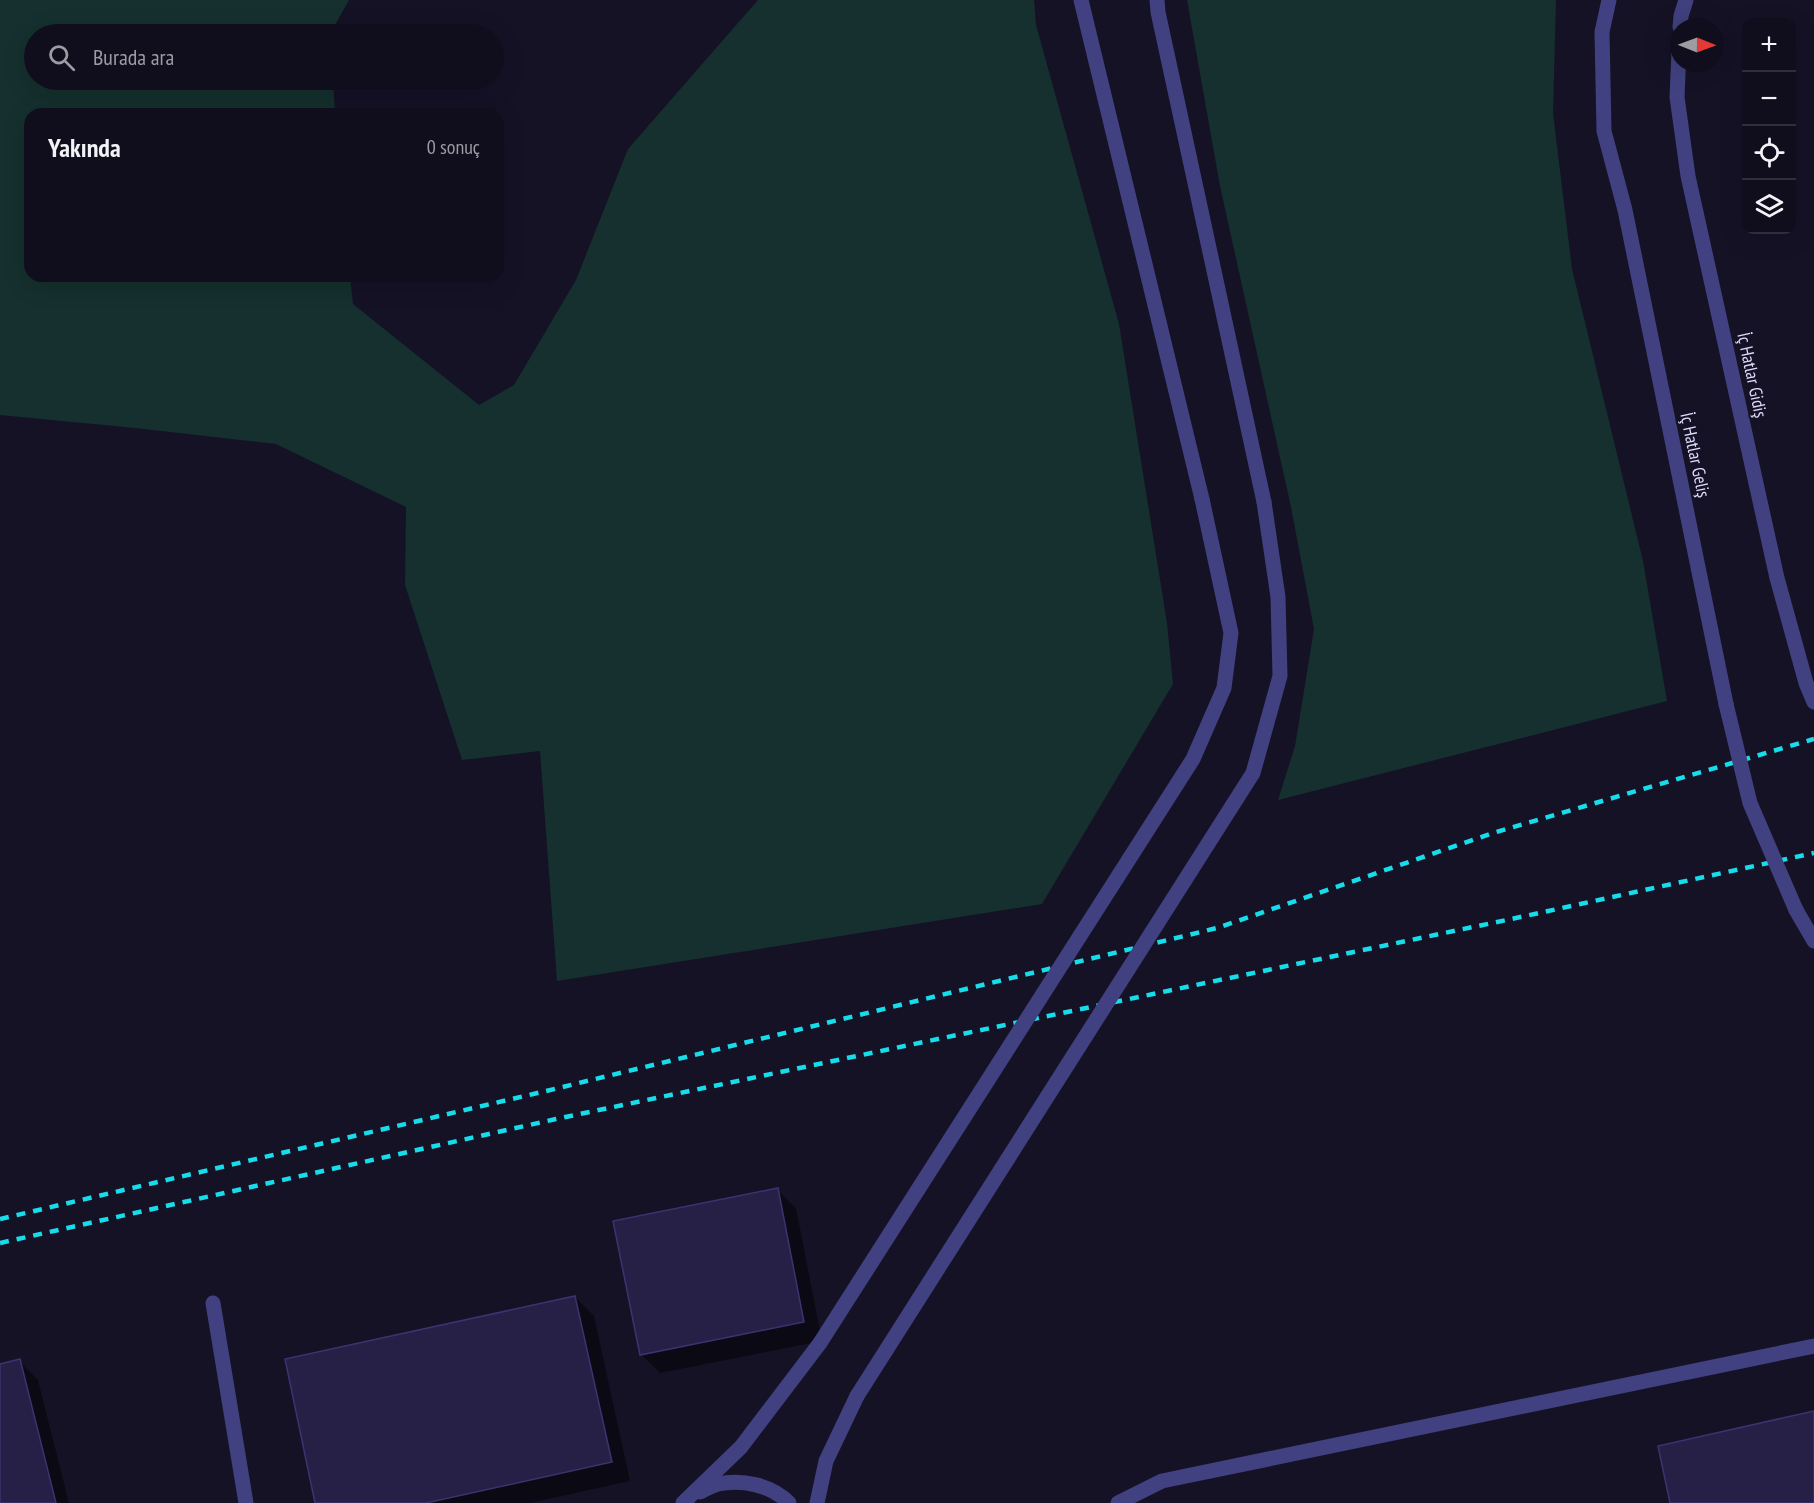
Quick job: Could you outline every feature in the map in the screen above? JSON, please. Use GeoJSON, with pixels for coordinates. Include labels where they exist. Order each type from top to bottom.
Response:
{"type":"FeatureCollection","features":[{"type":"Feature","properties":{"kind":"street"},"geometry":{"type":"LineString","coordinates":[[683,1503],[741,1447],[820,1343],[1193,759],[1224,688],[1231,633],[1202,499],[1081,0]]}},
{"type":"Feature","properties":{"kind":"street"},"geometry":{"type":"LineString","coordinates":[[817,1503],[826,1461],[857,1396],[1253,773],[1280,676],[1278,597],[1264,502],[1157,0]]}},
{"type":"Feature","properties":{"kind":"street","name":"İç Hatlar Geliş"},"geometry":{"type":"LineString","coordinates":[[1609,0],[1602,32],[1604,131],[1625,210],[1726,704],[1750,803],[1797,910],[1814,927]]}},
{"type":"Feature","properties":{"kind":"street"},"geometry":{"type":"LineString","coordinates":[[1681,18],[1686,0]]}},
{"type":"Feature","properties":{"kind":"street","name":"İç Hatlar Gidiş"},"geometry":{"type":"LineString","coordinates":[[1678,72],[1677,97],[1688,176],[1777,578],[1806,683],[1814,702]]}},
{"type":"Feature","properties":{"kind":"street"},"geometry":{"type":"LineString","coordinates":[[1797,910],[1814,918]]}},
{"type":"Feature","properties":{"kind":"street"},"geometry":{"type":"LineString","coordinates":[[1797,910],[1814,941]]}},
{"type":"Feature","properties":{"kind":"street"},"geometry":{"type":"LineString","coordinates":[[213,1302],[246,1503]]}},
{"type":"Feature","properties":{"kind":"street"},"geometry":{"type":"LineString","coordinates":[[1118,1503],[1162,1481],[1814,1346]]}},
{"type":"Feature","properties":{"kind":"street"},"geometry":{"type":"LineString","coordinates":[[683,1503],[695,1493],[717,1484],[740,1482],[763,1487],[789,1503]]}},
{"type":"Feature","properties":{"kind":"green space"},"geometry":{"type":"Polygon","coordinates":[[[0,0],[349,0],[336,24],[24,24],[24,90],[334,90],[335,108],[24,108],[24,282],[351,282],[353,304],[479,405],[514,385],[576,280],[628,149],[758,0],[1034,0],[1036,25],[1119,324],[1167,623],[1173,684],[1042,904],[557,981],[540,751],[462,760],[405,585],[406,507],[276,444],[0,415],[0,0]]]}},
{"type":"Feature","properties":{"kind":"green space"},"geometry":{"type":"Polygon","coordinates":[[[1187,0],[1556,0],[1553,113],[1572,269],[1643,561],[1667,701],[1278,800],[1295,746],[1314,629],[1291,507],[1220,186],[1187,0]]]}},
{"type":"Feature","properties":{"kind":"building"},"geometry":{"type":"Polygon","coordinates":[[[778,1188],[804,1322],[640,1355],[613,1221],[778,1188]]]}},
{"type":"Feature","properties":{"kind":"building"},"geometry":{"type":"Polygon","coordinates":[[[575,1296],[612,1462],[426,1503],[315,1503],[285,1359],[575,1296]]]}},
{"type":"Feature","properties":{"kind":"building"},"geometry":{"type":"Polygon","coordinates":[[[20,1359],[56,1503],[0,1503],[0,1364],[20,1359]]]}},
{"type":"Feature","properties":{"kind":"building"},"geometry":{"type":"Polygon","coordinates":[[[1814,1411],[1814,1503],[1670,1503],[1658,1446],[1814,1411]]]}},
{"type":"Feature","properties":{"kind":"railway"},"geometry":{"type":"LineString","coordinates":[[0,1219],[546,1091],[1217,928],[1493,833],[1814,739]]}},
{"type":"Feature","properties":{"kind":"railway"},"geometry":{"type":"LineString","coordinates":[[0,1243],[556,1119],[1516,918],[1814,853]]}}]}
